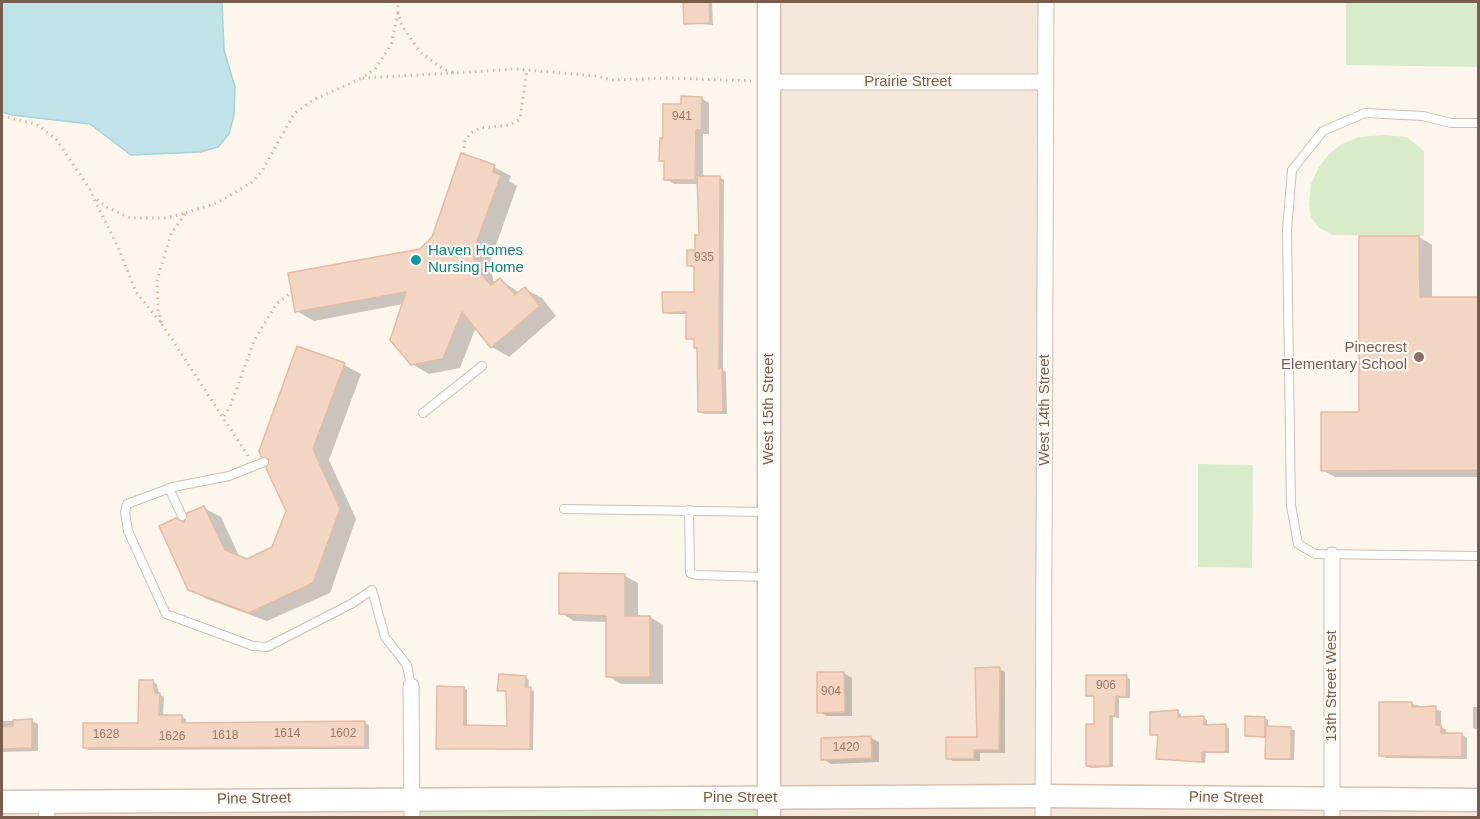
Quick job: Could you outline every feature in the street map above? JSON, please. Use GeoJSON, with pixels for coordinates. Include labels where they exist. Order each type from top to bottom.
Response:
{"type":"FeatureCollection","features":[{"type":"Feature","properties":{"kind":"street","name":"West 15th Street"},"geometry":{"type":"LineString","coordinates":[[769,808],[770,2]]}},
{"type":"Feature","properties":{"kind":"street","name":"West 14th Street"},"geometry":{"type":"LineString","coordinates":[[1043,807],[1046,2]]}},
{"type":"Feature","properties":{"kind":"street","name":"Prairie Street"},"geometry":{"type":"LineString","coordinates":[[770,82],[1046,82]]}},
{"type":"Feature","properties":{"kind":"street","name":"13th Street West"},"geometry":{"type":"LineString","coordinates":[[1332,555],[1332,809]]}},
{"type":"Feature","properties":{"kind":"street"},"geometry":{"type":"LineString","coordinates":[[411,686],[412,808]]}},
{"type":"Feature","properties":{"kind":"street","name":"Pine Street"},"geometry":{"type":"LineString","coordinates":[[2,802],[46,809],[1043,807],[1332,809],[1479,800]]}},
{"type":"Feature","properties":{"kind":"lane"},"geometry":{"type":"LineString","coordinates":[[1479,123],[1450,123],[1423,116],[1365,113],[1323,131],[1292,170],[1287,231],[1291,505],[1298,544],[1315,554],[1479,556]]}},
{"type":"Feature","properties":{"kind":"lane"},"geometry":{"type":"LineString","coordinates":[[423,413],[482,366]]}},
{"type":"Feature","properties":{"kind":"lane"},"geometry":{"type":"LineString","coordinates":[[264,462],[230,476],[169,488],[127,504],[125,513],[128,531],[166,614],[253,646],[267,647],[351,604],[372,590],[385,637],[407,665],[411,686]]}},
{"type":"Feature","properties":{"kind":"lane"},"geometry":{"type":"LineString","coordinates":[[169,488],[182,516]]}},
{"type":"Feature","properties":{"kind":"lane"},"geometry":{"type":"LineString","coordinates":[[564,509],[769,512]]}},
{"type":"Feature","properties":{"kind":"lane"},"geometry":{"type":"LineString","coordinates":[[689,510],[690,573],[769,577]]}},
{"type":"Feature","properties":{"kind":"path"},"geometry":{"type":"LineString","coordinates":[[93,197],[130,218],[149,219],[186,213],[219,202],[252,182],[262,171],[294,114],[313,100],[362,78],[375,69],[391,45],[398,2]]}},
{"type":"Feature","properties":{"kind":"path"},"geometry":{"type":"LineString","coordinates":[[398,13],[402,26],[420,52],[443,69],[454,73]]}},
{"type":"Feature","properties":{"kind":"path"},"geometry":{"type":"LineString","coordinates":[[362,78],[492,69],[596,76],[612,80],[669,78],[770,82]]}},
{"type":"Feature","properties":{"kind":"path"},"geometry":{"type":"LineString","coordinates":[[463,154],[465,141],[471,133],[480,128],[510,125],[520,118],[527,70]]}},
{"type":"Feature","properties":{"kind":"path"},"geometry":{"type":"LineString","coordinates":[[2,116],[36,124],[56,139],[75,164],[93,197],[136,292],[162,324],[224,416],[255,467]]}},
{"type":"Feature","properties":{"kind":"path"},"geometry":{"type":"LineString","coordinates":[[162,324],[158,311],[157,281],[171,234],[186,213]]}},
{"type":"Feature","properties":{"kind":"path"},"geometry":{"type":"LineString","coordinates":[[224,416],[254,341],[276,304],[292,292]]}},
{"type":"Feature","properties":{"kind":"shaded area"},"geometry":{"type":"Polygon","coordinates":[[[769,2],[1046,2],[1043,796],[1478,800],[1478,817],[2,818],[2,802],[769,797],[769,2]]]}},
{"type":"Feature","properties":{"kind":"green space"},"geometry":{"type":"Polygon","coordinates":[[[1346,2],[1478,2],[1478,67],[1346,65],[1346,2]]]}},
{"type":"Feature","properties":{"kind":"green space"},"geometry":{"type":"Polygon","coordinates":[[[1384,135],[1407,137],[1424,151],[1424,236],[1333,235],[1319,228],[1311,217],[1309,204],[1311,184],[1319,167],[1329,154],[1342,144],[1359,137],[1384,135]]]}},
{"type":"Feature","properties":{"kind":"green space"},"geometry":{"type":"Polygon","coordinates":[[[1198,464],[1253,465],[1252,568],[1198,567],[1198,464]]]}},
{"type":"Feature","properties":{"kind":"green space"},"geometry":{"type":"Polygon","coordinates":[[[412,798],[769,798],[769,817],[412,817],[412,798]]]}},
{"type":"Feature","properties":{"kind":"water"},"geometry":{"type":"Polygon","coordinates":[[[2,2],[222,2],[224,50],[235,87],[234,115],[229,134],[218,147],[200,152],[131,155],[90,124],[2,112],[2,2]]]}},
{"type":"Feature","properties":{"kind":"building"},"geometry":{"type":"Polygon","coordinates":[[[683,2],[709,2],[710,23],[684,24],[683,2]]]}},
{"type":"Feature","properties":{"kind":"building"},"geometry":{"type":"Polygon","coordinates":[[[681,96],[702,97],[701,130],[696,130],[695,180],[664,180],[664,161],[659,161],[660,138],[663,138],[663,104],[681,104],[681,96]]]}},
{"type":"Feature","properties":{"kind":"building","name":"Haven Homes Nursing Home"},"geometry":{"type":"Polygon","coordinates":[[[461,153],[495,165],[493,172],[501,175],[473,252],[476,268],[491,285],[500,278],[515,295],[525,287],[540,306],[491,348],[462,312],[443,359],[411,365],[390,340],[406,292],[295,312],[288,273],[420,249],[432,237],[461,153]]]}},
{"type":"Feature","properties":{"kind":"building"},"geometry":{"type":"Polygon","coordinates":[[[697,176],[720,176],[719,368],[722,368],[723,412],[698,412],[697,348],[694,348],[694,339],[686,339],[686,312],[663,313],[662,292],[694,292],[694,266],[687,266],[687,250],[695,250],[695,235],[699,235],[697,176]]]}},
{"type":"Feature","properties":{"kind":"building","name":"Pinecrest Elementary School"},"geometry":{"type":"Polygon","coordinates":[[[1359,236],[1419,236],[1420,297],[1479,297],[1479,470],[1321,471],[1321,412],[1359,412],[1359,236]]]}},
{"type":"Feature","properties":{"kind":"building"},"geometry":{"type":"Polygon","coordinates":[[[297,346],[345,363],[313,449],[340,509],[313,583],[249,613],[188,590],[159,526],[176,518],[184,522],[187,513],[204,506],[225,550],[247,559],[272,547],[286,511],[266,468],[269,459],[261,457],[259,451],[297,346]]]}},
{"type":"Feature","properties":{"kind":"building"},"geometry":{"type":"Polygon","coordinates":[[[559,573],[625,574],[625,616],[650,616],[650,677],[606,677],[606,616],[559,614],[559,573]]]}},
{"type":"Feature","properties":{"kind":"building"},"geometry":{"type":"Polygon","coordinates":[[[1000,667],[999,750],[974,750],[974,759],[946,759],[946,737],[977,737],[975,668],[1000,667]]]}},
{"type":"Feature","properties":{"kind":"building"},"geometry":{"type":"Polygon","coordinates":[[[817,672],[844,672],[845,712],[817,713],[817,672]]]}},
{"type":"Feature","properties":{"kind":"building"},"geometry":{"type":"Polygon","coordinates":[[[499,674],[526,676],[525,687],[531,687],[530,749],[436,749],[437,686],[464,687],[464,725],[507,726],[506,691],[497,691],[499,674]]]}},
{"type":"Feature","properties":{"kind":"building"},"geometry":{"type":"Polygon","coordinates":[[[1086,675],[1127,675],[1126,697],[1116,696],[1115,716],[1110,716],[1110,766],[1086,766],[1086,724],[1094,724],[1094,696],[1086,696],[1086,675]]]}},
{"type":"Feature","properties":{"kind":"building"},"geometry":{"type":"Polygon","coordinates":[[[139,680],[153,680],[155,693],[160,693],[159,715],[182,715],[182,723],[365,721],[365,747],[83,748],[83,723],[138,723],[139,680]]]}},
{"type":"Feature","properties":{"kind":"building"},"geometry":{"type":"Polygon","coordinates":[[[1379,702],[1412,702],[1412,707],[1436,706],[1436,725],[1441,725],[1441,733],[1462,733],[1462,757],[1379,756],[1379,702]]]}},
{"type":"Feature","properties":{"kind":"building"},"geometry":{"type":"Polygon","coordinates":[[[1178,710],[1178,717],[1204,716],[1204,725],[1226,724],[1226,752],[1202,752],[1202,762],[1156,759],[1158,735],[1150,735],[1150,712],[1178,710]]]}},
{"type":"Feature","properties":{"kind":"building"},"geometry":{"type":"Polygon","coordinates":[[[1245,716],[1265,717],[1265,737],[1245,736],[1245,716]]]}},
{"type":"Feature","properties":{"kind":"building"},"geometry":{"type":"Polygon","coordinates":[[[32,719],[32,748],[2,749],[2,726],[13,726],[13,720],[32,719]]]}},
{"type":"Feature","properties":{"kind":"building"},"geometry":{"type":"Polygon","coordinates":[[[1266,726],[1291,727],[1291,759],[1265,759],[1266,726]]]}},
{"type":"Feature","properties":{"kind":"building"},"geometry":{"type":"Polygon","coordinates":[[[871,736],[872,758],[821,760],[821,738],[871,736]]]}},
{"type":"Feature","properties":{"kind":"place","name":"Haven Homes Nursing Home"},"geometry":{"type":"Point","coordinates":[416,260]}},
{"type":"Feature","properties":{"kind":"place","name":"Pinecrest Elementary School"},"geometry":{"type":"Point","coordinates":[1419,357]}}]}
